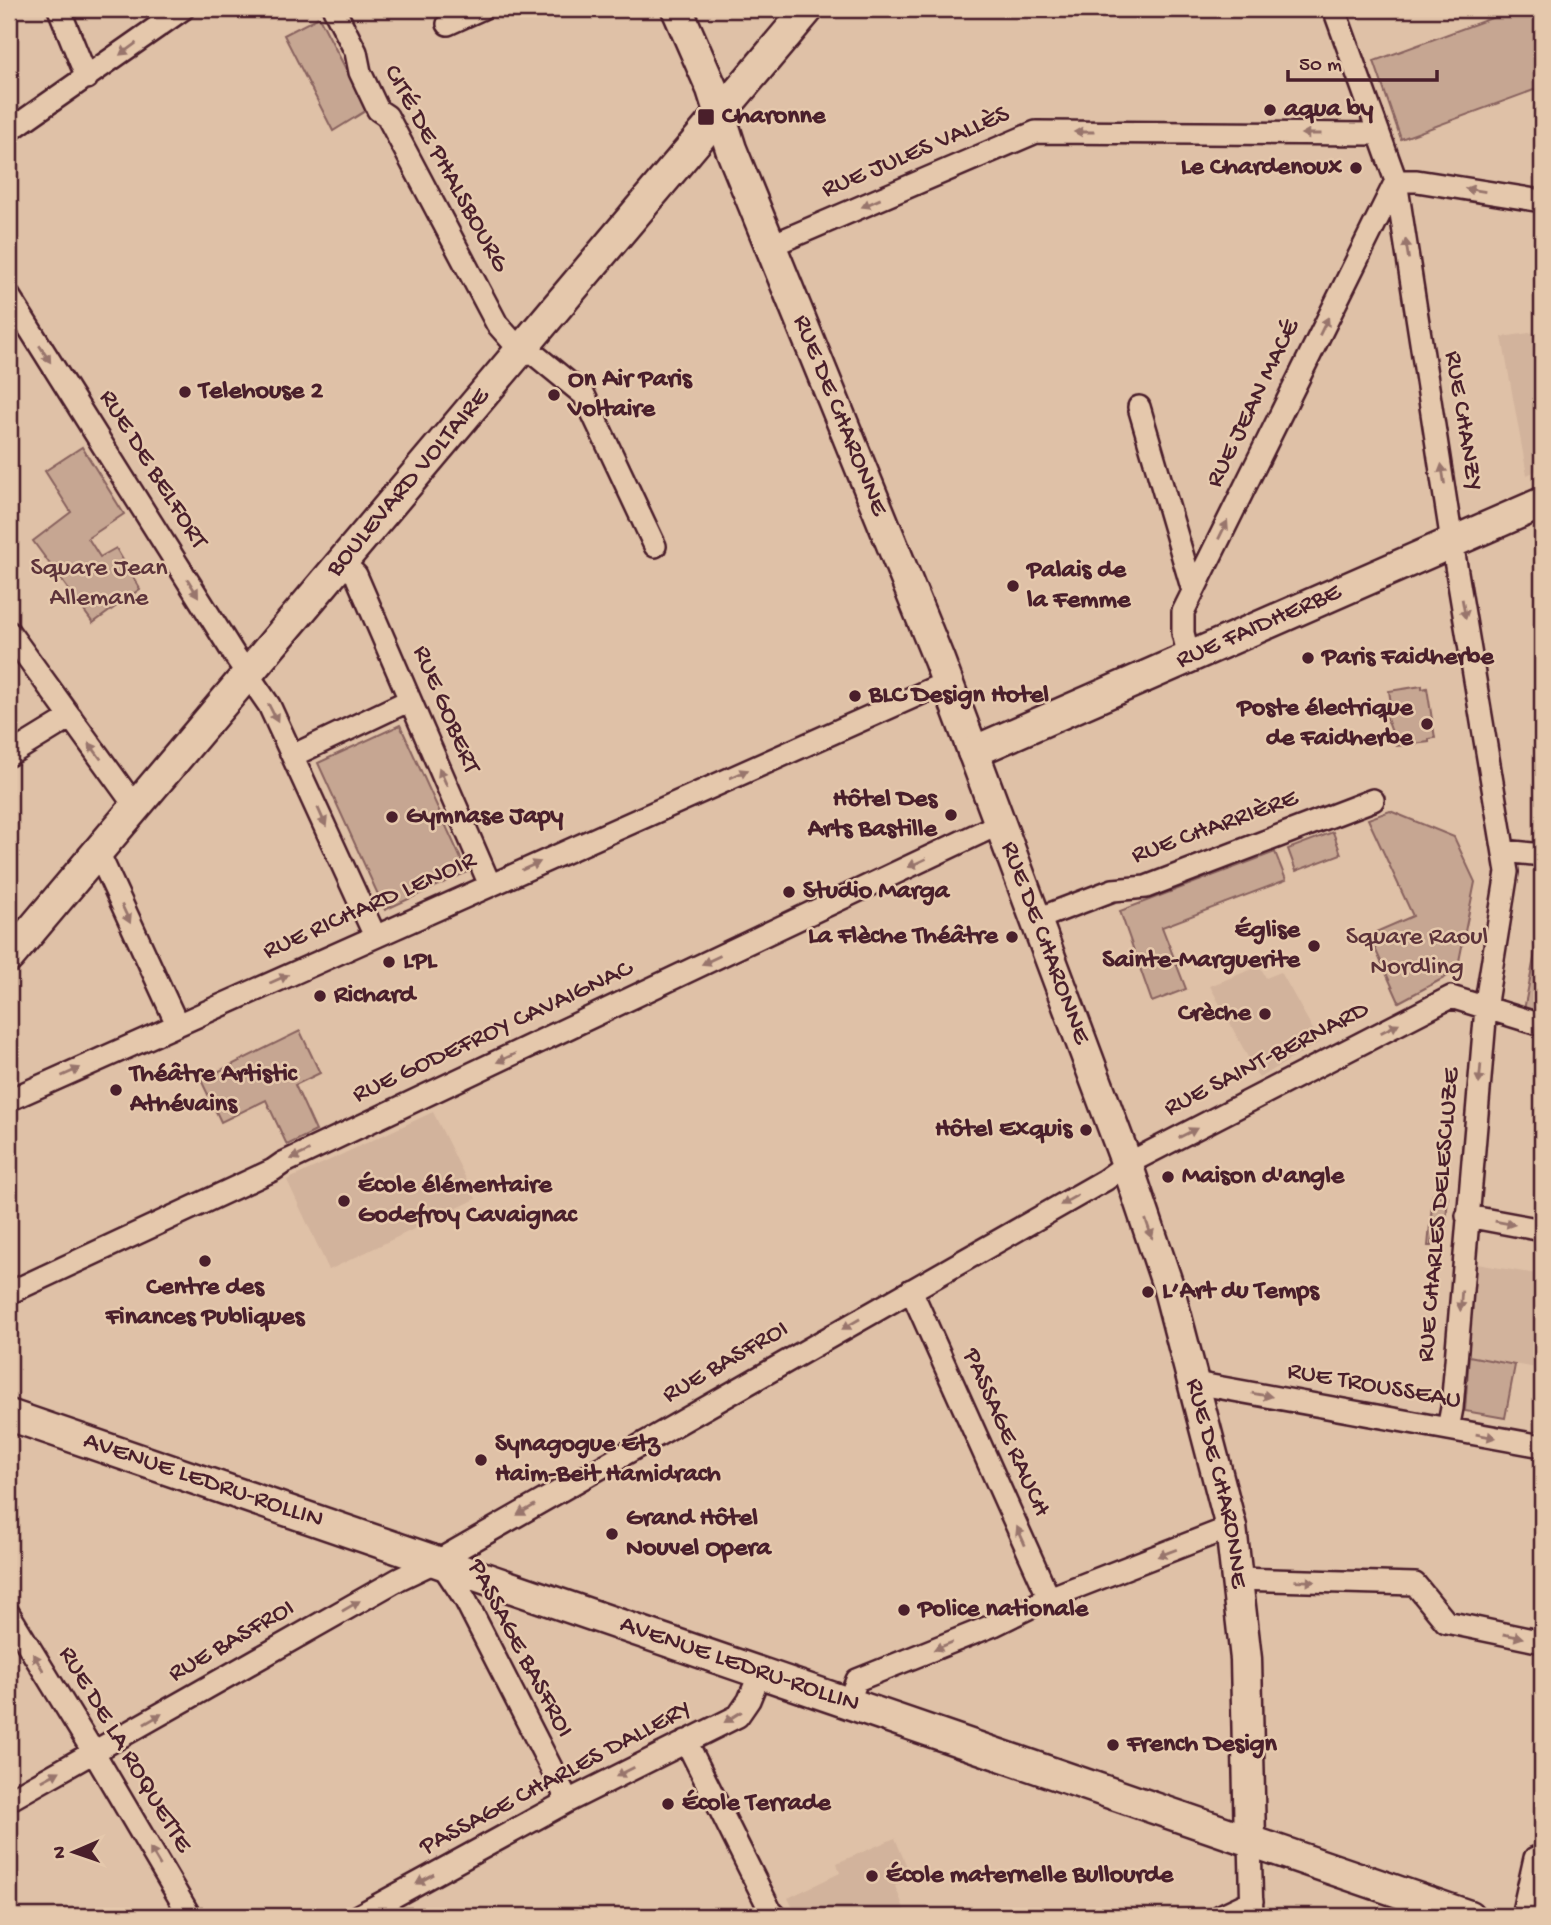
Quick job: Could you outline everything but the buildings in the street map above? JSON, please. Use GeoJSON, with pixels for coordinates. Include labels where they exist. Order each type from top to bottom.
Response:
{"type":"FeatureCollection","features":[{"type":"Feature","properties":{"kind":"main road","name":"RUE DE CHARONNE"},"geometry":{"type":"LineString","coordinates":[[677,9],[712,89],[731,149],[947,682],[1127,1164],[1168,1286],[1231,1527],[1246,1659],[1250,1841]]}},
{"type":"Feature","properties":{"kind":"main road","name":"BOULEVARD VOLTAIRE"},"geometry":{"type":"LineString","coordinates":[[9,957],[808,9]]}},
{"type":"Feature","properties":{"kind":"main road","name":"RUE FAIDHERBE"},"geometry":{"type":"LineString","coordinates":[[973,752],[1542,503]]}},
{"type":"Feature","properties":{"kind":"main road","name":"AVENUE LEDRU-ROLLIN"},"geometry":{"type":"LineString","coordinates":[[9,1415],[312,1520],[439,1560],[1469,1916]]}},
{"type":"Feature","properties":{"kind":"street"},"geometry":{"type":"LineString","coordinates":[[59,9],[87,78]]}},
{"type":"Feature","properties":{"kind":"street"},"geometry":{"type":"LineString","coordinates":[[9,131],[183,9]]}},
{"type":"Feature","properties":{"kind":"street","name":"CITÉ DE PHALSBOURG"},"geometry":{"type":"LineString","coordinates":[[334,9],[356,52],[360,72],[378,110],[387,116],[497,324],[584,396],[655,546]]}},
{"type":"Feature","properties":{"kind":"street"},"geometry":{"type":"LineString","coordinates":[[448,24],[481,9]]}},
{"type":"Feature","properties":{"kind":"street","name":"RUE CHANZY"},"geometry":{"type":"LineString","coordinates":[[1334,9],[1396,181],[1452,542],[1504,851]]}},
{"type":"Feature","properties":{"kind":"street","name":"RUE JULES VALLÈS"},"geometry":{"type":"LineString","coordinates":[[772,245],[1036,132],[1379,134]]}},
{"type":"Feature","properties":{"kind":"street"},"geometry":{"type":"LineString","coordinates":[[1396,181],[1417,181],[1542,201]]}},
{"type":"Feature","properties":{"kind":"street","name":"RUE JEAN MACÉ"},"geometry":{"type":"LineString","coordinates":[[1189,657],[1183,633],[1182,612],[1396,181]]}},
{"type":"Feature","properties":{"kind":"street","name":"RUE DE BELFORT"},"geometry":{"type":"LineString","coordinates":[[9,296],[235,656],[269,705],[376,936]]}},
{"type":"Feature","properties":{"kind":"street"},"geometry":{"type":"LineString","coordinates":[[1139,407],[1193,591]]}},
{"type":"Feature","properties":{"kind":"street","name":"RUE GOBERT"},"geometry":{"type":"LineString","coordinates":[[342,562],[356,575],[490,885]]}},
{"type":"Feature","properties":{"kind":"street"},"geometry":{"type":"LineString","coordinates":[[9,632],[135,806]]}},
{"type":"Feature","properties":{"kind":"street","name":"RUE RICHARD LENOIR"},"geometry":{"type":"LineString","coordinates":[[9,1100],[947,682]]}},
{"type":"Feature","properties":{"kind":"street"},"geometry":{"type":"LineString","coordinates":[[294,755],[410,700]]}},
{"type":"Feature","properties":{"kind":"street"},"geometry":{"type":"LineString","coordinates":[[9,755],[71,717]]}},
{"type":"Feature","properties":{"kind":"street","name":"RUE CHARRIÈRE"},"geometry":{"type":"LineString","coordinates":[[1037,919],[1113,890],[1146,887],[1373,800]]}},
{"type":"Feature","properties":{"kind":"street","name":"RUE GODEFROY CAVAIGNAC"},"geometry":{"type":"LineString","coordinates":[[9,1293],[1000,823]]}},
{"type":"Feature","properties":{"kind":"street"},"geometry":{"type":"LineString","coordinates":[[1487,1006],[1507,872],[1504,851],[1542,855]]}},
{"type":"Feature","properties":{"kind":"street"},"geometry":{"type":"LineString","coordinates":[[98,852],[177,1024]]}},
{"type":"Feature","properties":{"kind":"street","name":"RUE SAINT-BERNARD"},"geometry":{"type":"LineString","coordinates":[[1127,1164],[1451,997],[1542,1025]]}},
{"type":"Feature","properties":{"kind":"street","name":"RUE CHARLES DELESCLUZE"},"geometry":{"type":"LineString","coordinates":[[1448,1429],[1487,1006]]}},
{"type":"Feature","properties":{"kind":"street","name":"RUE BASFROI"},"geometry":{"type":"LineString","coordinates":[[9,1800],[399,1579],[439,1560],[1105,1180],[1127,1164]]}},
{"type":"Feature","properties":{"kind":"street"},"geometry":{"type":"LineString","coordinates":[[1467,1216],[1542,1230]]}},
{"type":"Feature","properties":{"kind":"street","name":"PASSAGE RAUCH"},"geometry":{"type":"LineString","coordinates":[[911,1290],[1049,1598]]}},
{"type":"Feature","properties":{"kind":"street","name":"RUE TROUSSEAU"},"geometry":{"type":"LineString","coordinates":[[1195,1382],[1542,1446]]}},
{"type":"Feature","properties":{"kind":"street"},"geometry":{"type":"LineString","coordinates":[[848,1703],[857,1680],[994,1625],[1049,1598],[1231,1527]]}},
{"type":"Feature","properties":{"kind":"street","name":"PASSAGE BASFROI"},"geometry":{"type":"LineString","coordinates":[[439,1560],[465,1600],[568,1801]]}},
{"type":"Feature","properties":{"kind":"street"},"geometry":{"type":"LineString","coordinates":[[1236,1580],[1415,1584],[1446,1622],[1542,1642]]}},
{"type":"Feature","properties":{"kind":"street","name":"RUE DE LA ROQUETTE"},"geometry":{"type":"LineString","coordinates":[[9,1614],[190,1916]]}},
{"type":"Feature","properties":{"kind":"street","name":"PASSAGE CHARLES DALLERY"},"geometry":{"type":"LineString","coordinates":[[358,1916],[568,1801],[738,1716],[749,1700],[760,1673]]}},
{"type":"Feature","properties":{"kind":"street"},"geometry":{"type":"LineString","coordinates":[[686,1741],[773,1913]]}},
{"type":"Feature","properties":{"kind":"street","name":"RUE DE CHARONNE"},"geometry":{"type":"LineString","coordinates":[[1250,1841],[1252,1909]]}},
{"type":"Feature","properties":{"kind":"street"},"geometry":{"type":"LineString","coordinates":[[1522,1916],[1535,1858],[1542,1859]]}},
{"type":"Feature","properties":{"kind":"street"},"geometry":{"type":"LineString","coordinates":[[1220,1916],[1252,1909]]}},
{"type":"Feature","properties":{"kind":"shaded area"},"geometry":{"type":"Polygon","coordinates":[[[1542,331],[1542,468],[1527,475],[1502,337],[1542,331]]]}},
{"type":"Feature","properties":{"kind":"shaded area","name":"Crèche"},"geometry":{"type":"Polygon","coordinates":[[[1260,966],[1266,978],[1281,972],[1320,1042],[1259,1078],[1210,986],[1260,966]]]}},
{"type":"Feature","properties":{"kind":"shaded area"},"geometry":{"type":"Polygon","coordinates":[[[433,1112],[476,1199],[329,1270],[287,1180],[433,1112]]]}},
{"type":"Feature","properties":{"kind":"shaded area"},"geometry":{"type":"Polygon","coordinates":[[[1477,1264],[1542,1275],[1542,1369],[1469,1356],[1477,1264]]]}},
{"type":"Feature","properties":{"kind":"shaded area","name":"École maternelle Bullourde"},"geometry":{"type":"Polygon","coordinates":[[[895,1838],[912,1879],[895,1886],[907,1916],[797,1916],[788,1898],[840,1873],[837,1863],[895,1838]]]}},
{"type":"Feature","properties":{"kind":"green space"},"geometry":{"type":"Polygon","coordinates":[[[1516,9],[1542,9],[1542,87],[1401,139],[1374,61],[1516,9]]]}},
{"type":"Feature","properties":{"kind":"green space"},"geometry":{"type":"Polygon","coordinates":[[[319,17],[367,110],[333,131],[284,35],[319,17]]]}},
{"type":"Feature","properties":{"kind":"green space","name":"Square Jean Allemane"},"geometry":{"type":"Polygon","coordinates":[[[82,447],[124,514],[88,538],[100,557],[116,548],[140,589],[93,623],[33,541],[71,512],[45,471],[82,447]]]}},
{"type":"Feature","properties":{"kind":"green space"},"geometry":{"type":"Polygon","coordinates":[[[1422,686],[1422,689],[1427,688],[1435,738],[1429,739],[1429,742],[1397,746],[1386,716],[1393,715],[1389,691],[1422,686]]]}},
{"type":"Feature","properties":{"kind":"green space","name":"Gymnase Japy"},"geometry":{"type":"Polygon","coordinates":[[[400,725],[467,872],[385,910],[318,763],[400,725]]]}},
{"type":"Feature","properties":{"kind":"green space","name":"Square Raoul Nordling"},"geometry":{"type":"Polygon","coordinates":[[[1390,811],[1454,837],[1475,882],[1457,971],[1399,1002],[1369,935],[1413,916],[1368,819],[1390,811]]]}},
{"type":"Feature","properties":{"kind":"green space"},"geometry":{"type":"Polygon","coordinates":[[[1333,832],[1341,854],[1296,871],[1288,849],[1333,832]]]}},
{"type":"Feature","properties":{"kind":"green space"},"geometry":{"type":"Polygon","coordinates":[[[1275,852],[1286,880],[1162,927],[1186,989],[1152,1002],[1120,911],[1275,852]]]}},
{"type":"Feature","properties":{"kind":"green space"},"geometry":{"type":"Polygon","coordinates":[[[1542,917],[1542,1016],[1524,1010],[1542,917]]]}},
{"type":"Feature","properties":{"kind":"green space"},"geometry":{"type":"Polygon","coordinates":[[[300,1031],[320,1073],[295,1085],[316,1131],[287,1145],[266,1100],[221,1122],[201,1080],[300,1031]]]}},
{"type":"Feature","properties":{"kind":"green space"},"geometry":{"type":"Polygon","coordinates":[[[1433,1195],[1448,1197],[1445,1231],[1433,1230],[1431,1246],[1428,1246],[1433,1195]]]}},
{"type":"Feature","properties":{"kind":"green space"},"geometry":{"type":"Polygon","coordinates":[[[1469,1356],[1515,1365],[1505,1418],[1465,1411],[1469,1356]]]}},
{"type":"Feature","properties":{"kind":"place","name":"aqua by"},"geometry":{"type":"Point","coordinates":[1270,110]}},
{"type":"Feature","properties":{"kind":"place","name":"Charonne"},"geometry":{"type":"Point","coordinates":[706,117]}},
{"type":"Feature","properties":{"kind":"place","name":"Le Chardenoux"},"geometry":{"type":"Point","coordinates":[1356,168]}},
{"type":"Feature","properties":{"kind":"place","name":"Telehouse 2"},"geometry":{"type":"Point","coordinates":[185,392]}},
{"type":"Feature","properties":{"kind":"place","name":"On Air Paris Voltaire"},"geometry":{"type":"Point","coordinates":[554,395]}},
{"type":"Feature","properties":{"kind":"place","name":"Palais de la Femme"},"geometry":{"type":"Point","coordinates":[1013,586]}},
{"type":"Feature","properties":{"kind":"place","name":"Paris Faidherbe"},"geometry":{"type":"Point","coordinates":[1308,658]}},
{"type":"Feature","properties":{"kind":"place","name":"BLC Design Hotel"},"geometry":{"type":"Point","coordinates":[855,696]}},
{"type":"Feature","properties":{"kind":"place","name":"Poste électrique de Faidherbe"},"geometry":{"type":"Point","coordinates":[1427,724]}},
{"type":"Feature","properties":{"kind":"place","name":"Hôtel Des Arts Bastille"},"geometry":{"type":"Point","coordinates":[951,815]}},
{"type":"Feature","properties":{"kind":"place","name":"Gymnase Japy"},"geometry":{"type":"Point","coordinates":[392,817]}},
{"type":"Feature","properties":{"kind":"place","name":"Studio Marga"},"geometry":{"type":"Point","coordinates":[789,892]}},
{"type":"Feature","properties":{"kind":"place","name":"La Flèche Théâtre"},"geometry":{"type":"Point","coordinates":[1012,937]}},
{"type":"Feature","properties":{"kind":"place","name":"Église Sainte-Marguerite"},"geometry":{"type":"Point","coordinates":[1314,946]}},
{"type":"Feature","properties":{"kind":"place","name":"LPL"},"geometry":{"type":"Point","coordinates":[389,962]}},
{"type":"Feature","properties":{"kind":"place","name":"Richard"},"geometry":{"type":"Point","coordinates":[320,996]}},
{"type":"Feature","properties":{"kind":"place","name":"Crèche"},"geometry":{"type":"Point","coordinates":[1265,1014]}},
{"type":"Feature","properties":{"kind":"place","name":"Théâtre Artistic Athévains"},"geometry":{"type":"Point","coordinates":[116,1090]}},
{"type":"Feature","properties":{"kind":"place","name":"Hôtel Exquis"},"geometry":{"type":"Point","coordinates":[1086,1130]}},
{"type":"Feature","properties":{"kind":"place","name":"Maison d'angle"},"geometry":{"type":"Point","coordinates":[1168,1177]}},
{"type":"Feature","properties":{"kind":"place","name":"École élémentaire Godefroy Cavaignac"},"geometry":{"type":"Point","coordinates":[344,1201]}},
{"type":"Feature","properties":{"kind":"place","name":"Centre des Finances Publiques"},"geometry":{"type":"Point","coordinates":[205,1261]}},
{"type":"Feature","properties":{"kind":"place","name":"L’Art du Temps"},"geometry":{"type":"Point","coordinates":[1148,1292]}},
{"type":"Feature","properties":{"kind":"place","name":"Synagogue Etz Haim-Beit Hamidrach"},"geometry":{"type":"Point","coordinates":[481,1460]}},
{"type":"Feature","properties":{"kind":"place","name":"Grand Hôtel Nouvel Opera"},"geometry":{"type":"Point","coordinates":[612,1534]}},
{"type":"Feature","properties":{"kind":"place","name":"Police nationale"},"geometry":{"type":"Point","coordinates":[904,1610]}},
{"type":"Feature","properties":{"kind":"place","name":"French Design"},"geometry":{"type":"Point","coordinates":[1113,1745]}},
{"type":"Feature","properties":{"kind":"place","name":"École Terrade"},"geometry":{"type":"Point","coordinates":[668,1804]}},
{"type":"Feature","properties":{"kind":"place","name":"École maternelle Bullourde"},"geometry":{"type":"Point","coordinates":[872,1876]}}]}
